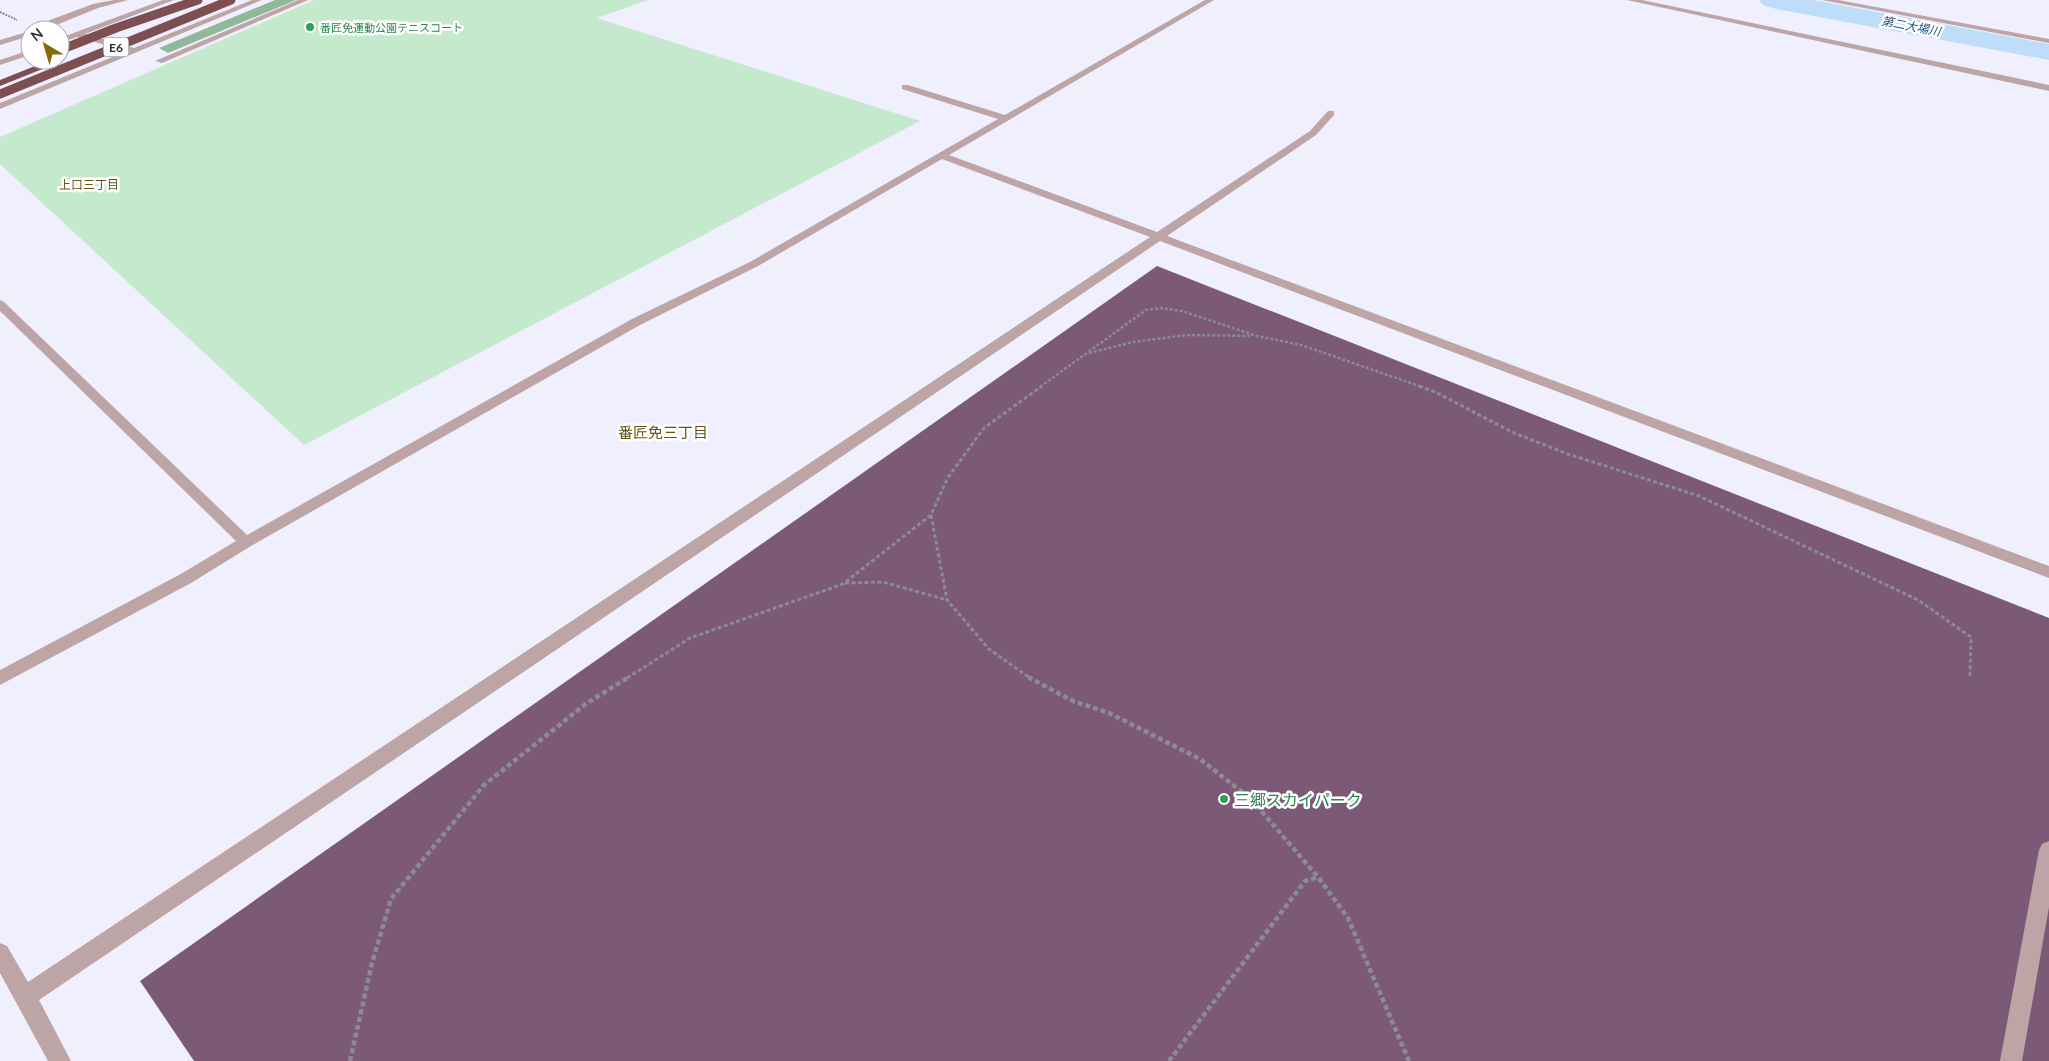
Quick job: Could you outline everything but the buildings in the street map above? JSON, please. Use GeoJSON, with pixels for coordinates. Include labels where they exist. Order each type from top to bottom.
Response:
{"type":"FeatureCollection","features":[{"type":"Feature","properties":{"kind":"highway"},"geometry":{"type":"LineString","coordinates":[[70,46],[198,0]]}},
{"type":"Feature","properties":{"kind":"highway","name":"E6"},"geometry":{"type":"LineString","coordinates":[[70,54],[203,0]]}},
{"type":"Feature","properties":{"kind":"highway","name":"E6"},"geometry":{"type":"LineString","coordinates":[[0,94],[231,0]]}},
{"type":"Feature","properties":{"kind":"highway"},"geometry":{"type":"LineString","coordinates":[[0,74],[20,66]]}},
{"type":"Feature","properties":{"kind":"highway","name":"E6"},"geometry":{"type":"LineString","coordinates":[[0,83],[31,70]]}},
{"type":"Feature","properties":{"kind":"street"},"geometry":{"type":"LineString","coordinates":[[58,20],[111,0]]}},
{"type":"Feature","properties":{"kind":"street"},"geometry":{"type":"LineString","coordinates":[[96,6],[124,0]]}},
{"type":"Feature","properties":{"kind":"street"},"geometry":{"type":"LineString","coordinates":[[70,38],[170,0]]}},
{"type":"Feature","properties":{"kind":"street"},"geometry":{"type":"LineString","coordinates":[[0,106],[258,0]]}},
{"type":"Feature","properties":{"kind":"street"},"geometry":{"type":"LineString","coordinates":[[159,61],[304,0]]}},
{"type":"Feature","properties":{"kind":"street"},"geometry":{"type":"LineString","coordinates":[[0,678],[185,579],[246,542],[636,322],[754,264],[1210,0]]}},
{"type":"Feature","properties":{"kind":"street"},"geometry":{"type":"LineString","coordinates":[[1631,0],[2049,88]]}},
{"type":"Feature","properties":{"kind":"street"},"geometry":{"type":"LineString","coordinates":[[1826,0],[1847,2],[2049,41]]}},
{"type":"Feature","properties":{"kind":"street"},"geometry":{"type":"LineString","coordinates":[[78,35],[134,50]]}},
{"type":"Feature","properties":{"kind":"street"},"geometry":{"type":"LineString","coordinates":[[0,43],[20,36]]}},
{"type":"Feature","properties":{"kind":"street"},"geometry":{"type":"LineString","coordinates":[[0,64],[20,56]]}},
{"type":"Feature","properties":{"kind":"street"},"geometry":{"type":"LineString","coordinates":[[905,87],[1005,118]]}},
{"type":"Feature","properties":{"kind":"street"},"geometry":{"type":"LineString","coordinates":[[25,997],[1313,133],[1331,113]]}},
{"type":"Feature","properties":{"kind":"street"},"geometry":{"type":"LineString","coordinates":[[941,155],[2049,572]]}},
{"type":"Feature","properties":{"kind":"street"},"geometry":{"type":"LineString","coordinates":[[0,304],[246,542]]}},
{"type":"Feature","properties":{"kind":"street"},"geometry":{"type":"LineString","coordinates":[[2011,1061],[2049,850]]}},
{"type":"Feature","properties":{"kind":"street"},"geometry":{"type":"LineString","coordinates":[[0,953],[60,1061]]}},
{"type":"Feature","properties":{"kind":"path"},"geometry":{"type":"LineString","coordinates":[[843,584],[931,515],[947,479],[984,428],[1088,353],[1115,331],[1146,310],[1160,308],[1182,311],[1257,336],[1301,346],[1435,392],[1514,433],[1568,454],[1699,496],[1909,596],[1971,637],[1970,676]]}},
{"type":"Feature","properties":{"kind":"path"},"geometry":{"type":"LineString","coordinates":[[1088,353],[1133,342],[1187,335],[1257,336]]}},
{"type":"Feature","properties":{"kind":"path"},"geometry":{"type":"LineString","coordinates":[[931,515],[947,600],[989,649],[1026,676],[1073,700],[1109,713],[1200,759],[1251,799],[1318,877],[1348,918],[1408,1061]]}},
{"type":"Feature","properties":{"kind":"path"},"geometry":{"type":"LineString","coordinates":[[350,1061],[372,963],[390,899],[484,785],[586,703],[690,638],[843,584],[883,582],[947,600]]}},
{"type":"Feature","properties":{"kind":"path"},"geometry":{"type":"LineString","coordinates":[[1169,1061],[1305,880],[1318,877]]}},
{"type":"Feature","properties":{"kind":"green space"},"geometry":{"type":"Polygon","coordinates":[[[275,0],[296,0],[168,53],[159,48],[275,0]]]}},
{"type":"Feature","properties":{"kind":"green space"},"geometry":{"type":"Polygon","coordinates":[[[314,0],[648,0],[597,18],[920,121],[304,445],[0,164],[0,137],[314,0]]]}},
{"type":"Feature","properties":{"kind":"waterway","name":"第二大場川"},"geometry":{"type":"LineString","coordinates":[[1772,0],[2049,52]]}},
{"type":"Feature","properties":{"kind":"place","name":"番匠免運動公園テニスコート"},"geometry":{"type":"Point","coordinates":[310,27]}},
{"type":"Feature","properties":{"kind":"place","name":"三郷スカイパーク"},"geometry":{"type":"Point","coordinates":[1224,799]}},
{"type":"Feature","properties":{"kind":"district","name":"上口三丁目"},"geometry":{"type":"Point","coordinates":[89,184]}},
{"type":"Feature","properties":{"kind":"district","name":"番匠免三丁目"},"geometry":{"type":"Point","coordinates":[663,432]}}]}
